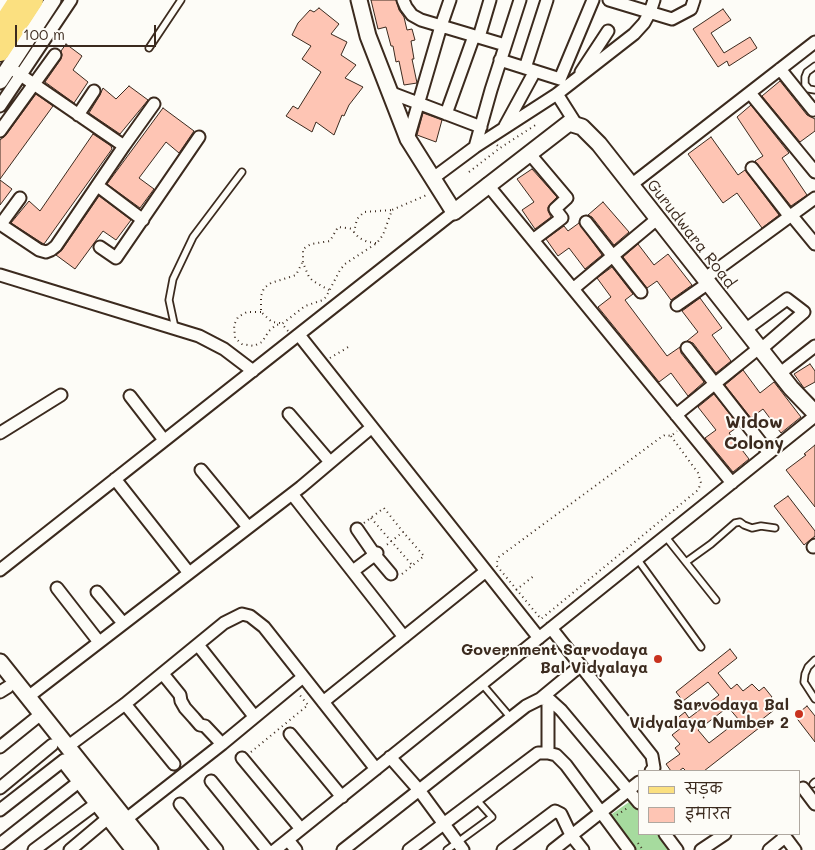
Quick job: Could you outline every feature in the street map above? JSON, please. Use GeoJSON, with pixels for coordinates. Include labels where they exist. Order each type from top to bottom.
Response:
{"type":"FeatureCollection","features":[{"type":"Feature","properties":{"kind":"main road"},"geometry":{"type":"LineString","coordinates":[[0,28],[18,0]]}},
{"type":"Feature","properties":{"kind":"main road"},"geometry":{"type":"LineString","coordinates":[[10,64],[34,0]]}},
{"type":"Feature","properties":{"kind":"street"},"geometry":{"type":"LineString","coordinates":[[0,8],[5,0]]}},
{"type":"Feature","properties":{"kind":"street"},"geometry":{"type":"LineString","coordinates":[[0,81],[53,0]]}},
{"type":"Feature","properties":{"kind":"street"},"geometry":{"type":"LineString","coordinates":[[0,106],[10,64],[71,0]]}},
{"type":"Feature","properties":{"kind":"street"},"geometry":{"type":"LineString","coordinates":[[359,0],[368,36],[408,139],[454,212]]}},
{"type":"Feature","properties":{"kind":"street"},"geometry":{"type":"LineString","coordinates":[[403,0],[412,15],[421,20],[505,45]]}},
{"type":"Feature","properties":{"kind":"street"},"geometry":{"type":"LineString","coordinates":[[408,139],[450,0]]}},
{"type":"Feature","properties":{"kind":"street"},"geometry":{"type":"LineString","coordinates":[[446,114],[490,0]]}},
{"type":"Feature","properties":{"kind":"street"},"geometry":{"type":"LineString","coordinates":[[475,148],[500,60],[520,0]]}},
{"type":"Feature","properties":{"kind":"street"},"geometry":{"type":"LineString","coordinates":[[503,129],[530,69],[547,0]]}},
{"type":"Feature","properties":{"kind":"street"},"geometry":{"type":"LineString","coordinates":[[500,60],[560,79],[592,0]]}},
{"type":"Feature","properties":{"kind":"street"},"geometry":{"type":"LineString","coordinates":[[436,184],[475,148],[557,94],[634,34],[644,23],[654,0]]}},
{"type":"Feature","properties":{"kind":"street"},"geometry":{"type":"LineString","coordinates":[[614,1],[672,19],[691,9],[694,0]]}},
{"type":"Feature","properties":{"kind":"street"},"geometry":{"type":"LineString","coordinates":[[576,80],[608,31]]}},
{"type":"Feature","properties":{"kind":"street","name":"Gurudwara Road"},"geometry":{"type":"LineString","coordinates":[[815,42],[631,185],[759,349],[815,415]]}},
{"type":"Feature","properties":{"kind":"street"},"geometry":{"type":"LineString","coordinates":[[0,130],[55,55]]}},
{"type":"Feature","properties":{"kind":"street"},"geometry":{"type":"LineString","coordinates":[[10,64],[33,84],[124,146]]}},
{"type":"Feature","properties":{"kind":"street"},"geometry":{"type":"LineString","coordinates":[[780,69],[813,110],[815,109]]}},
{"type":"Feature","properties":{"kind":"street"},"geometry":{"type":"LineString","coordinates":[[78,115],[94,91]]}},
{"type":"Feature","properties":{"kind":"street"},"geometry":{"type":"LineString","coordinates":[[389,92],[481,127]]}},
{"type":"Feature","properties":{"kind":"street"},"geometry":{"type":"LineString","coordinates":[[750,92],[815,172]]}},
{"type":"Feature","properties":{"kind":"street"},"geometry":{"type":"LineString","coordinates":[[557,94],[576,124],[589,133],[631,185]]}},
{"type":"Feature","properties":{"kind":"street"},"geometry":{"type":"LineString","coordinates":[[20,198],[1,224],[39,250],[46,252],[52,250],[154,104]]}},
{"type":"Feature","properties":{"kind":"street"},"geometry":{"type":"LineString","coordinates":[[0,570],[297,337],[488,184],[569,123],[576,124]]}},
{"type":"Feature","properties":{"kind":"street"},"geometry":{"type":"LineString","coordinates":[[100,247],[116,258],[199,137]]}},
{"type":"Feature","properties":{"kind":"street"},"geometry":{"type":"LineString","coordinates":[[529,153],[567,198],[555,208],[562,218],[534,240]]}},
{"type":"Feature","properties":{"kind":"street"},"geometry":{"type":"LineString","coordinates":[[752,168],[815,244]]}},
{"type":"Feature","properties":{"kind":"street"},"geometry":{"type":"LineString","coordinates":[[488,184],[732,483]]}},
{"type":"Feature","properties":{"kind":"street"},"geometry":{"type":"LineString","coordinates":[[98,186],[143,220]]}},
{"type":"Feature","properties":{"kind":"street"},"geometry":{"type":"LineString","coordinates":[[677,305],[815,198]]}},
{"type":"Feature","properties":{"kind":"street"},"geometry":{"type":"LineString","coordinates":[[573,289],[657,219]]}},
{"type":"Feature","properties":{"kind":"street"},"geometry":{"type":"LineString","coordinates":[[586,222],[641,292]]}},
{"type":"Feature","properties":{"kind":"street"},"geometry":{"type":"LineString","coordinates":[[0,275],[199,336],[214,343],[254,371]]}},
{"type":"Feature","properties":{"kind":"street"},"geometry":{"type":"LineString","coordinates":[[676,415],[804,312],[787,300],[745,330]]}},
{"type":"Feature","properties":{"kind":"street"},"geometry":{"type":"LineString","coordinates":[[297,337],[322,363],[539,638]]}},
{"type":"Feature","properties":{"kind":"street"},"geometry":{"type":"LineString","coordinates":[[779,374],[815,346]]}},
{"type":"Feature","properties":{"kind":"street"},"geometry":{"type":"LineString","coordinates":[[687,348],[769,453]]}},
{"type":"Feature","properties":{"kind":"street"},"geometry":{"type":"LineString","coordinates":[[0,433],[61,395]]}},
{"type":"Feature","properties":{"kind":"street"},"geometry":{"type":"LineString","coordinates":[[130,396],[164,440]]}},
{"type":"Feature","properties":{"kind":"street"},"geometry":{"type":"LineString","coordinates":[[289,414],[330,462]]}},
{"type":"Feature","properties":{"kind":"street"},"geometry":{"type":"LineString","coordinates":[[275,850],[638,560],[815,415]]}},
{"type":"Feature","properties":{"kind":"street"},"geometry":{"type":"LineString","coordinates":[[28,697],[292,494],[372,427]]}},
{"type":"Feature","properties":{"kind":"street"},"geometry":{"type":"LineString","coordinates":[[201,470],[248,528]]}},
{"type":"Feature","properties":{"kind":"street"},"geometry":{"type":"LineString","coordinates":[[115,479],[189,573]]}},
{"type":"Feature","properties":{"kind":"street"},"geometry":{"type":"LineString","coordinates":[[292,494],[376,593]]}},
{"type":"Feature","properties":{"kind":"street"},"geometry":{"type":"LineString","coordinates":[[359,527],[376,554],[394,575]]}},
{"type":"Feature","properties":{"kind":"street"},"geometry":{"type":"LineString","coordinates":[[336,541],[404,637]]}},
{"type":"Feature","properties":{"kind":"street"},"geometry":{"type":"LineString","coordinates":[[355,569],[376,554]]}},
{"type":"Feature","properties":{"kind":"street"},"geometry":{"type":"LineString","coordinates":[[323,702],[486,571]]}},
{"type":"Feature","properties":{"kind":"street"},"geometry":{"type":"LineString","coordinates":[[57,588],[99,642]]}},
{"type":"Feature","properties":{"kind":"street"},"geometry":{"type":"LineString","coordinates":[[98,592],[123,623]]}},
{"type":"Feature","properties":{"kind":"street"},"geometry":{"type":"LineString","coordinates":[[0,788],[61,751],[125,704],[224,623],[242,614],[250,616],[264,627],[376,769]]}},
{"type":"Feature","properties":{"kind":"street"},"geometry":{"type":"LineString","coordinates":[[551,628],[652,756],[654,768],[652,770]]}},
{"type":"Feature","properties":{"kind":"street"},"geometry":{"type":"LineString","coordinates":[[198,646],[254,716]]}},
{"type":"Feature","properties":{"kind":"street"},"geometry":{"type":"LineString","coordinates":[[0,662],[28,697],[37,718]]}},
{"type":"Feature","properties":{"kind":"street"},"geometry":{"type":"LineString","coordinates":[[343,850],[526,706],[544,699],[580,666]]}},
{"type":"Feature","properties":{"kind":"street"},"geometry":{"type":"LineString","coordinates":[[163,674],[180,695],[185,708],[222,744]]}},
{"type":"Feature","properties":{"kind":"street"},"geometry":{"type":"LineString","coordinates":[[70,850],[222,744],[303,677]]}},
{"type":"Feature","properties":{"kind":"street"},"geometry":{"type":"LineString","coordinates":[[3,685],[37,718],[97,803],[117,816],[134,850]]}},
{"type":"Feature","properties":{"kind":"street"},"geometry":{"type":"LineString","coordinates":[[544,699],[548,753]]}},
{"type":"Feature","properties":{"kind":"street"},"geometry":{"type":"LineString","coordinates":[[544,699],[561,710],[638,802]]}},
{"type":"Feature","properties":{"kind":"street"},"geometry":{"type":"LineString","coordinates":[[125,704],[174,764]]}},
{"type":"Feature","properties":{"kind":"street"},"geometry":{"type":"LineString","coordinates":[[0,747],[37,718]]}},
{"type":"Feature","properties":{"kind":"street"},"geometry":{"type":"LineString","coordinates":[[290,734],[342,797]]}},
{"type":"Feature","properties":{"kind":"street"},"geometry":{"type":"LineString","coordinates":[[0,810],[61,751]]}},
{"type":"Feature","properties":{"kind":"street"},"geometry":{"type":"LineString","coordinates":[[61,751],[117,816],[150,850]]}},
{"type":"Feature","properties":{"kind":"street"},"geometry":{"type":"LineString","coordinates":[[412,849],[538,753],[556,755],[566,765],[601,812],[633,847]]}},
{"type":"Feature","properties":{"kind":"street"},"geometry":{"type":"LineString","coordinates":[[244,756],[301,830]]}},
{"type":"Feature","properties":{"kind":"street"},"geometry":{"type":"LineString","coordinates":[[390,757],[419,790],[460,846]]}},
{"type":"Feature","properties":{"kind":"street"},"geometry":{"type":"LineString","coordinates":[[0,844],[80,781]]}},
{"type":"Feature","properties":{"kind":"street"},"geometry":{"type":"LineString","coordinates":[[211,781],[267,850]]}},
{"type":"Feature","properties":{"kind":"street"},"geometry":{"type":"LineString","coordinates":[[553,850],[638,783]]}},
{"type":"Feature","properties":{"kind":"street"},"geometry":{"type":"LineString","coordinates":[[809,785],[815,804]]}},
{"type":"Feature","properties":{"kind":"street"},"geometry":{"type":"LineString","coordinates":[[34,850],[97,803]]}},
{"type":"Feature","properties":{"kind":"street"},"geometry":{"type":"LineString","coordinates":[[180,804],[218,850]]}},
{"type":"Feature","properties":{"kind":"street"},"geometry":{"type":"LineString","coordinates":[[503,850],[552,811],[561,814],[572,835],[583,850]]}},
{"type":"Feature","properties":{"kind":"street"},"geometry":{"type":"LineString","coordinates":[[665,835],[677,850]]}},
{"type":"Feature","properties":{"kind":"street"},"geometry":{"type":"LineString","coordinates":[[708,848],[724,835]]}},
{"type":"Feature","properties":{"kind":"street"},"geometry":{"type":"LineString","coordinates":[[769,850],[784,835],[796,850]]}},
{"type":"Feature","properties":{"kind":"street"},"geometry":{"type":"LineString","coordinates":[[288,840],[296,850]]}},
{"type":"Feature","properties":{"kind":"lane"},"geometry":{"type":"LineString","coordinates":[[149,48],[181,0]]}},
{"type":"Feature","properties":{"kind":"lane"},"geometry":{"type":"LineString","coordinates":[[815,66],[807,72],[805,77],[805,84],[810,89],[815,90]]}},
{"type":"Feature","properties":{"kind":"lane"},"geometry":{"type":"LineString","coordinates":[[175,328],[169,300],[173,279],[193,237],[242,172]]}},
{"type":"Feature","properties":{"kind":"lane"},"geometry":{"type":"LineString","coordinates":[[686,562],[712,544],[735,523],[740,522],[744,526],[752,528],[761,526],[775,528]]}},
{"type":"Feature","properties":{"kind":"lane"},"geometry":{"type":"LineString","coordinates":[[665,536],[716,600]]}},
{"type":"Feature","properties":{"kind":"lane"},"geometry":{"type":"LineString","coordinates":[[638,560],[701,647]]}},
{"type":"Feature","properties":{"kind":"lane"},"geometry":{"type":"LineString","coordinates":[[815,660],[804,674],[804,682],[815,698]]}},
{"type":"Feature","properties":{"kind":"lane"},"geometry":{"type":"LineString","coordinates":[[482,684],[511,718]]}},
{"type":"Feature","properties":{"kind":"lane"},"geometry":{"type":"LineString","coordinates":[[447,850],[460,846],[492,817],[476,800]]}},
{"type":"Feature","properties":{"kind":"path"},"geometry":{"type":"LineString","coordinates":[[469,172],[500,148],[537,124]]}},
{"type":"Feature","properties":{"kind":"path"},"geometry":{"type":"LineString","coordinates":[[491,137],[500,148]]}},
{"type":"Feature","properties":{"kind":"path"},"geometry":{"type":"LineString","coordinates":[[377,243],[359,238],[354,232],[357,219],[364,212],[392,210],[436,184]]}},
{"type":"Feature","properties":{"kind":"path"},"geometry":{"type":"LineString","coordinates":[[297,337],[282,324],[272,322],[261,312],[248,312],[238,317],[234,325],[235,338],[242,344],[254,346],[262,342],[269,331],[276,325],[282,324],[305,306],[323,300],[345,264],[377,243],[383,235],[392,210]]}},
{"type":"Feature","properties":{"kind":"path"},"geometry":{"type":"LineString","coordinates":[[329,290],[309,277],[303,261],[303,249],[307,246],[330,241],[338,227],[354,229]]}},
{"type":"Feature","properties":{"kind":"path"},"geometry":{"type":"LineString","coordinates":[[261,312],[261,296],[264,288],[271,283],[296,275],[303,261]]}},
{"type":"Feature","properties":{"kind":"path"},"geometry":{"type":"LineString","coordinates":[[322,363],[350,346]]}},
{"type":"Feature","properties":{"kind":"path"},"geometry":{"type":"LineString","coordinates":[[670,436],[698,473],[701,483],[698,490],[541,619],[497,566],[496,562],[499,557],[660,438],[665,435],[670,436],[684,424]]}},
{"type":"Feature","properties":{"kind":"path"},"geometry":{"type":"LineString","coordinates":[[359,527],[384,508],[424,556],[394,575]]}},
{"type":"Feature","properties":{"kind":"path"},"geometry":{"type":"LineString","coordinates":[[371,518],[412,565]]}},
{"type":"Feature","properties":{"kind":"path"},"geometry":{"type":"LineString","coordinates":[[376,554],[403,532]]}},
{"type":"Feature","properties":{"kind":"path"},"geometry":{"type":"LineString","coordinates":[[516,590],[536,575]]}},
{"type":"Feature","properties":{"kind":"path"},"geometry":{"type":"LineString","coordinates":[[244,756],[308,705],[298,692]]}},
{"type":"Feature","properties":{"kind":"path"},"geometry":{"type":"LineString","coordinates":[[617,815],[638,802]]}},
{"type":"Feature","properties":{"kind":"path"},"geometry":{"type":"LineString","coordinates":[[633,847],[643,850]]}},
{"type":"Feature","properties":{"kind":"green space"},"geometry":{"type":"Polygon","coordinates":[[[632,800],[638,807],[638,835],[660,835],[672,850],[636,850],[609,816],[632,800]]]}},
{"type":"Feature","properties":{"kind":"building"},"geometry":{"type":"Polygon","coordinates":[[[371,0],[396,0],[399,10],[404,17],[407,30],[412,29],[415,40],[411,41],[414,59],[412,59],[417,83],[404,85],[399,61],[396,62],[393,46],[391,46],[386,27],[378,29],[371,0]]]}},
{"type":"Feature","properties":{"kind":"building"},"geometry":{"type":"Polygon","coordinates":[[[319,8],[339,24],[331,34],[347,42],[341,55],[356,65],[345,78],[363,87],[349,105],[344,116],[342,115],[334,135],[316,122],[312,132],[286,116],[293,106],[298,109],[321,72],[302,59],[311,46],[292,35],[298,23],[310,10],[314,12],[319,8]]]}},
{"type":"Feature","properties":{"kind":"building"},"geometry":{"type":"Polygon","coordinates":[[[723,9],[731,20],[711,33],[724,53],[750,37],[757,48],[729,66],[727,61],[718,67],[693,29],[723,9]]]}},
{"type":"Feature","properties":{"kind":"building"},"geometry":{"type":"Polygon","coordinates":[[[66,44],[82,56],[73,70],[88,82],[74,103],[45,82],[61,59],[61,51],[66,44]]]}},
{"type":"Feature","properties":{"kind":"building"},"geometry":{"type":"Polygon","coordinates":[[[780,81],[807,115],[815,119],[815,131],[800,142],[762,96],[780,81]]]}},
{"type":"Feature","properties":{"kind":"building"},"geometry":{"type":"Polygon","coordinates":[[[129,86],[148,100],[120,134],[89,113],[103,88],[116,99],[129,86]]]}},
{"type":"Feature","properties":{"kind":"building"},"geometry":{"type":"Polygon","coordinates":[[[36,94],[53,106],[0,179],[0,140],[6,135],[36,94]]]}},
{"type":"Feature","properties":{"kind":"building"},"geometry":{"type":"Polygon","coordinates":[[[751,105],[789,153],[782,158],[807,195],[791,206],[755,161],[763,156],[737,117],[751,105]]]}},
{"type":"Feature","properties":{"kind":"building"},"geometry":{"type":"Polygon","coordinates":[[[163,108],[194,131],[179,153],[166,142],[139,178],[154,189],[140,208],[107,184],[163,108]]]}},
{"type":"Feature","properties":{"kind":"building"},"geometry":{"type":"Polygon","coordinates":[[[423,113],[442,120],[436,142],[417,135],[423,113]]]}},
{"type":"Feature","properties":{"kind":"building"},"geometry":{"type":"Polygon","coordinates":[[[93,134],[111,146],[112,149],[44,244],[11,223],[29,201],[40,211],[93,134]]]}},
{"type":"Feature","properties":{"kind":"building"},"geometry":{"type":"Polygon","coordinates":[[[711,137],[738,175],[745,170],[779,215],[762,228],[737,193],[723,203],[688,154],[711,137]]]}},
{"type":"Feature","properties":{"kind":"building"},"geometry":{"type":"Polygon","coordinates":[[[532,169],[557,197],[548,207],[551,217],[535,229],[522,210],[534,202],[517,179],[532,169]]]}},
{"type":"Feature","properties":{"kind":"building"},"geometry":{"type":"Polygon","coordinates":[[[0,180],[12,189],[0,205],[0,180]]]}},
{"type":"Feature","properties":{"kind":"building"},"geometry":{"type":"Polygon","coordinates":[[[99,196],[131,220],[116,240],[103,231],[75,269],[56,255],[62,250],[99,196]]]}},
{"type":"Feature","properties":{"kind":"building"},"geometry":{"type":"Polygon","coordinates":[[[603,202],[629,232],[614,245],[592,217],[588,215],[603,202]]]}},
{"type":"Feature","properties":{"kind":"building"},"geometry":{"type":"Polygon","coordinates":[[[579,223],[602,255],[585,269],[569,248],[558,256],[546,239],[564,226],[568,231],[579,223]]]}},
{"type":"Feature","properties":{"kind":"building"},"geometry":{"type":"Polygon","coordinates":[[[638,244],[654,265],[668,254],[692,285],[671,300],[657,281],[647,288],[623,257],[638,244]]]}},
{"type":"Feature","properties":{"kind":"building"},"geometry":{"type":"Polygon","coordinates":[[[612,267],[633,294],[625,300],[667,356],[680,347],[681,353],[704,382],[688,396],[671,373],[659,382],[598,307],[611,297],[597,278],[612,267]]]}},
{"type":"Feature","properties":{"kind":"building"},"geometry":{"type":"Polygon","coordinates":[[[700,298],[722,328],[712,335],[731,361],[716,373],[693,343],[687,341],[698,332],[682,311],[700,298]]]}},
{"type":"Feature","properties":{"kind":"building"},"geometry":{"type":"Polygon","coordinates":[[[810,364],[815,371],[815,382],[804,388],[794,374],[810,364]]]}},
{"type":"Feature","properties":{"kind":"building"},"geometry":{"type":"Polygon","coordinates":[[[743,370],[760,393],[774,382],[801,417],[781,433],[763,409],[751,418],[725,385],[743,370]]]}},
{"type":"Feature","properties":{"kind":"building"},"geometry":{"type":"Polygon","coordinates":[[[714,394],[739,426],[729,433],[749,459],[733,472],[705,438],[716,430],[698,407],[714,394]]]}},
{"type":"Feature","properties":{"kind":"building"},"geometry":{"type":"Polygon","coordinates":[[[815,445],[815,507],[786,470],[806,455],[804,454],[815,445]]]}},
{"type":"Feature","properties":{"kind":"building"},"geometry":{"type":"Polygon","coordinates":[[[788,496],[815,531],[815,536],[804,545],[774,506],[788,496]]]}},
{"type":"Feature","properties":{"kind":"building"},"geometry":{"type":"Polygon","coordinates":[[[730,649],[737,658],[718,673],[731,689],[737,684],[743,691],[752,684],[759,691],[764,687],[772,697],[767,702],[774,710],[756,724],[759,728],[705,770],[685,770],[683,768],[680,770],[670,770],[666,764],[680,754],[675,748],[680,744],[672,735],[681,728],[675,720],[685,712],[689,718],[719,695],[708,682],[683,701],[676,692],[730,649]],[[728,707],[698,730],[709,743],[739,720],[728,707]]]}},
{"type":"Feature","properties":{"kind":"building"},"geometry":{"type":"Polygon","coordinates":[[[807,706],[815,716],[815,742],[795,716],[807,706]]]}},
{"type":"Feature","properties":{"kind":"place","name":"Government Sarvodaya Bal Vidyalaya"},"geometry":{"type":"Point","coordinates":[658,659]}},
{"type":"Feature","properties":{"kind":"place","name":"Sarvodaya Bal Vidyalaya Number 2"},"geometry":{"type":"Point","coordinates":[799,714]}},
{"type":"Feature","properties":{"kind":"district","name":"Widow Colony"},"geometry":{"type":"Point","coordinates":[754,432]}}]}
